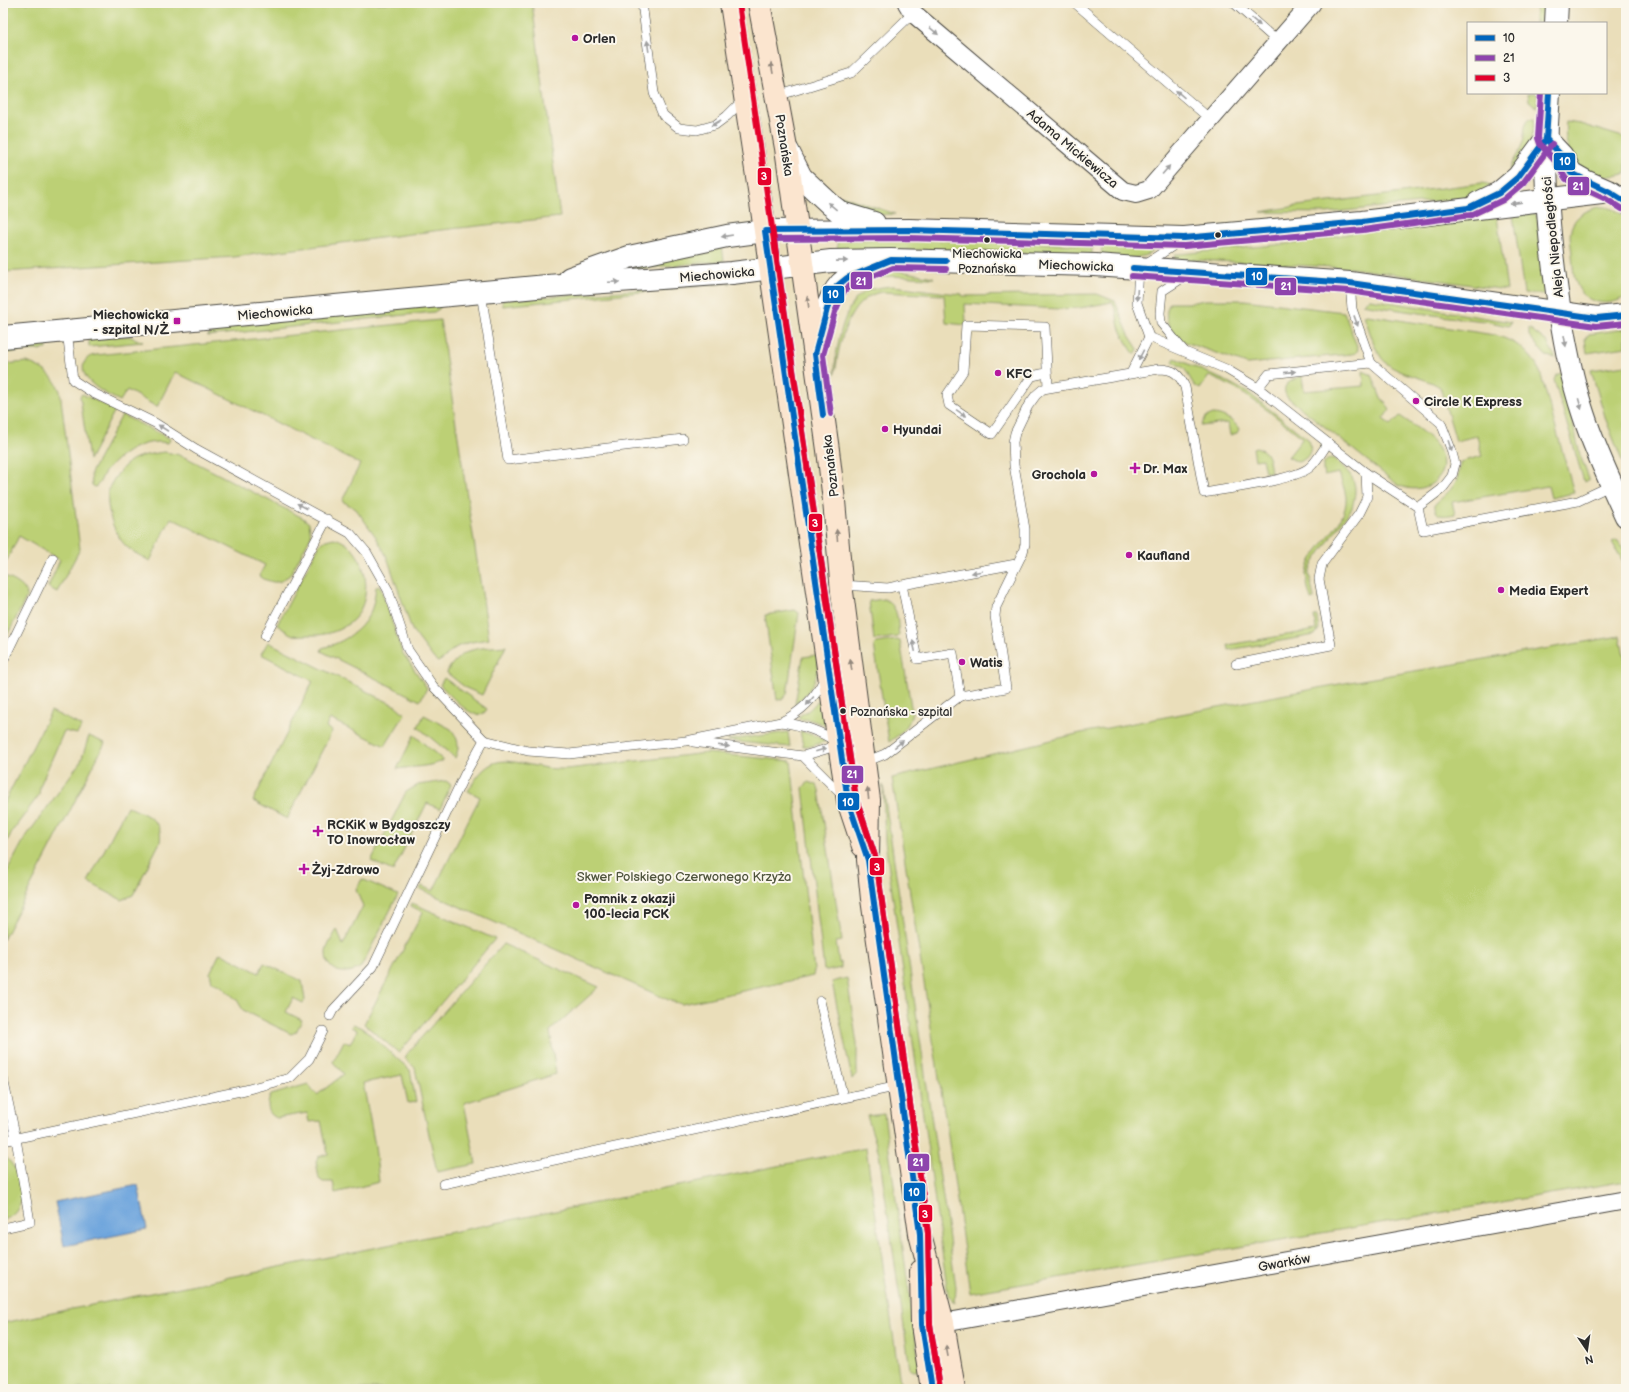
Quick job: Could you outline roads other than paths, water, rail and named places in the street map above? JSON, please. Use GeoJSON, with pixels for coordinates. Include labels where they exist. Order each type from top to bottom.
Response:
{"type":"FeatureCollection","features":[{"type":"Feature","properties":{"kind":"main road","name":"Poznańska"},"geometry":{"type":"LineString","coordinates":[[731,3],[839,744],[848,800],[868,860]]}},
{"type":"Feature","properties":{"kind":"main road","name":"Poznańska"},"geometry":{"type":"LineString","coordinates":[[760,3],[786,148],[834,494],[841,585],[864,751],[869,800],[868,860],[899,1086],[920,1234],[943,1323],[954,1389]]}},
{"type":"Feature","properties":{"kind":"main road","name":"Poznańska"},"geometry":{"type":"LineString","coordinates":[[920,1234],[922,1325],[932,1389]]}},
{"type":"Feature","properties":{"kind":"street","name":"Adama Mickiewicza"},"geometry":{"type":"LineString","coordinates":[[910,8],[1123,191],[1136,194],[1149,190],[1312,3]]}},
{"type":"Feature","properties":{"kind":"street"},"geometry":{"type":"LineString","coordinates":[[1556,22],[1557,3]]}},
{"type":"Feature","properties":{"kind":"street","name":"Aleja Niepodległości"},"geometry":{"type":"LineString","coordinates":[[1549,94],[1545,171],[1546,199],[1550,244],[1560,314],[1570,367],[1584,415],[1597,452],[1626,516]]}},
{"type":"Feature","properties":{"kind":"street"},"geometry":{"type":"LineString","coordinates":[[1468,208],[1499,193],[1518,176],[1546,139]]}},
{"type":"Feature","properties":{"kind":"street","name":"Aleja Niepodległości"},"geometry":{"type":"LineString","coordinates":[[1546,139],[1562,156],[1571,173],[1585,181],[1621,194]]}},
{"type":"Feature","properties":{"kind":"street"},"geometry":{"type":"LineString","coordinates":[[786,148],[801,177],[841,213],[876,223],[909,230]]}},
{"type":"Feature","properties":{"kind":"street","name":"Miechowicka"},"geometry":{"type":"LineString","coordinates":[[547,286],[629,257],[727,236],[765,231],[909,230],[1184,238],[1362,222],[1546,199],[1621,194]]}},
{"type":"Feature","properties":{"kind":"street"},"geometry":{"type":"LineString","coordinates":[[815,354],[827,309],[837,286],[847,278],[890,260]]}},
{"type":"Feature","properties":{"kind":"street","name":"Miechowicka"},"geometry":{"type":"LineString","coordinates":[[3,337],[547,286],[770,269],[831,261],[890,260],[994,262],[1140,268],[1350,283],[1560,314],[1597,318],[1626,315]]}},
{"type":"Feature","properties":{"kind":"street","name":"Gwarków"},"geometry":{"type":"LineString","coordinates":[[943,1323],[1626,1200]]}},
{"type":"Feature","properties":{"kind":"lane"},"geometry":{"type":"LineString","coordinates":[[642,3],[654,94],[663,115],[679,128],[697,130],[715,125],[728,116],[745,98]]}},
{"type":"Feature","properties":{"kind":"lane"},"geometry":{"type":"LineString","coordinates":[[1075,3],[1210,119]]}},
{"type":"Feature","properties":{"kind":"lane"},"geometry":{"type":"LineString","coordinates":[[1234,3],[1278,42]]}},
{"type":"Feature","properties":{"kind":"lane"},"geometry":{"type":"LineString","coordinates":[[777,96],[851,73],[910,8]]}},
{"type":"Feature","properties":{"kind":"lane"},"geometry":{"type":"LineString","coordinates":[[1132,373],[1149,337],[1137,303],[1140,268],[1184,238]]}},
{"type":"Feature","properties":{"kind":"lane"},"geometry":{"type":"LineString","coordinates":[[1186,353],[1161,323],[1161,299],[1162,291],[1192,272]]}},
{"type":"Feature","properties":{"kind":"lane"},"geometry":{"type":"LineString","coordinates":[[1350,283],[1352,310],[1371,363],[1441,423],[1455,464],[1452,476],[1442,489],[1418,507]]}},
{"type":"Feature","properties":{"kind":"lane"},"geometry":{"type":"LineString","coordinates":[[480,293],[508,460],[683,439]]}},
{"type":"Feature","properties":{"kind":"lane"},"geometry":{"type":"LineString","coordinates":[[1046,373],[1032,376],[992,434],[949,405],[947,395],[963,371],[966,325],[1045,327],[1046,373],[1048,387]]}},
{"type":"Feature","properties":{"kind":"lane"},"geometry":{"type":"LineString","coordinates":[[67,331],[73,380],[93,392],[155,423],[196,450],[327,519],[350,533],[367,553],[388,590],[408,650],[433,686],[484,740],[528,751],[569,754],[686,741],[781,722],[792,717],[808,705],[819,690],[828,670]]}},
{"type":"Feature","properties":{"kind":"lane"},"geometry":{"type":"LineString","coordinates":[[1149,337],[1226,369],[1258,388],[1328,442],[1366,474],[1418,507],[1424,530],[1578,501],[1612,485]]}},
{"type":"Feature","properties":{"kind":"lane"},"geometry":{"type":"LineString","coordinates":[[1258,388],[1269,374],[1371,363]]}},
{"type":"Feature","properties":{"kind":"lane"},"geometry":{"type":"LineString","coordinates":[[781,722],[824,733],[839,744],[864,751],[886,754],[960,696],[1006,688],[995,616],[996,607],[1023,552],[1025,536],[1014,465],[1013,442],[1017,424],[1039,391],[1048,387],[1132,373],[1166,369],[1171,371],[1180,377],[1185,387],[1204,493],[1280,479],[1301,472],[1310,468],[1328,442]]}},
{"type":"Feature","properties":{"kind":"lane"},"geometry":{"type":"LineString","coordinates":[[1236,664],[1331,645],[1319,579],[1322,564],[1359,514],[1365,502],[1367,496],[1366,474]]}},
{"type":"Feature","properties":{"kind":"lane"},"geometry":{"type":"LineString","coordinates":[[265,636],[327,519]]}},
{"type":"Feature","properties":{"kind":"lane"},"geometry":{"type":"LineString","coordinates":[[3,661],[53,558]]}},
{"type":"Feature","properties":{"kind":"lane"},"geometry":{"type":"LineString","coordinates":[[841,585],[888,588],[1016,564]]}},
{"type":"Feature","properties":{"kind":"lane"},"geometry":{"type":"LineString","coordinates":[[902,585],[917,659],[953,653],[960,696]]}},
{"type":"Feature","properties":{"kind":"lane"},"geometry":{"type":"LineString","coordinates":[[330,1016],[333,1010],[373,967],[465,774],[484,740]]}},
{"type":"Feature","properties":{"kind":"lane"},"geometry":{"type":"LineString","coordinates":[[686,741],[803,756],[839,744]]}},
{"type":"Feature","properties":{"kind":"lane"},"geometry":{"type":"LineString","coordinates":[[803,756],[848,800]]}},
{"type":"Feature","properties":{"kind":"lane"},"geometry":{"type":"LineString","coordinates":[[820,1001],[843,1098]]}},
{"type":"Feature","properties":{"kind":"lane"},"geometry":{"type":"LineString","coordinates":[[3,1142],[244,1090],[290,1078],[308,1059],[323,1030]]}},
{"type":"Feature","properties":{"kind":"lane"},"geometry":{"type":"LineString","coordinates":[[3,1078],[16,1139],[30,1222],[3,1228]]}},
{"type":"Feature","properties":{"kind":"lane"},"geometry":{"type":"LineString","coordinates":[[443,1184],[899,1086]]}},
{"type":"Feature","properties":{"kind":"water"},"geometry":{"type":"Polygon","coordinates":[[[138,1185],[147,1229],[64,1246],[55,1202],[138,1185]]]}},
{"type":"Feature","properties":{"kind":"place","name":"Orlen"},"geometry":{"type":"Point","coordinates":[575,38]}},
{"type":"Feature","properties":{"kind":"place","name":"Miechowicka Poznańska"},"geometry":{"type":"Point","coordinates":[987,240]}},
{"type":"Feature","properties":{"kind":"place","name":"Miechowicka - szpital N/Ż"},"geometry":{"type":"Point","coordinates":[177,321]}},
{"type":"Feature","properties":{"kind":"place","name":"KFC"},"geometry":{"type":"Point","coordinates":[998,373]}},
{"type":"Feature","properties":{"kind":"place","name":"Circle K Express"},"geometry":{"type":"Point","coordinates":[1416,401]}},
{"type":"Feature","properties":{"kind":"place","name":"Hyundai"},"geometry":{"type":"Point","coordinates":[885,429]}},
{"type":"Feature","properties":{"kind":"place","name":"Dr. Max"},"geometry":{"type":"Point","coordinates":[1135,468]}},
{"type":"Feature","properties":{"kind":"place","name":"Grochola"},"geometry":{"type":"Point","coordinates":[1094,474]}},
{"type":"Feature","properties":{"kind":"place","name":"Kaufland"},"geometry":{"type":"Point","coordinates":[1129,555]}},
{"type":"Feature","properties":{"kind":"place","name":"Media Expert"},"geometry":{"type":"Point","coordinates":[1501,590]}},
{"type":"Feature","properties":{"kind":"place","name":"Watis"},"geometry":{"type":"Point","coordinates":[962,662]}},
{"type":"Feature","properties":{"kind":"place","name":"Poznańska - szpital"},"geometry":{"type":"Point","coordinates":[843,711]}},
{"type":"Feature","properties":{"kind":"place","name":"RCKiK w Bydgoszczy TO Inowrocław"},"geometry":{"type":"Point","coordinates":[318,831]}},
{"type":"Feature","properties":{"kind":"place","name":"Żyj-Zdrowo"},"geometry":{"type":"Point","coordinates":[304,869]}},
{"type":"Feature","properties":{"kind":"place","name":"Pomnik z okazji 100-lecia PCK"},"geometry":{"type":"Point","coordinates":[576,905]}},
{"type":"Feature","properties":{"kind":"park label","name":"Skwer Polskiego Czerwonego Krzyża"},"geometry":{"type":"Point","coordinates":[684,876]}}]}
